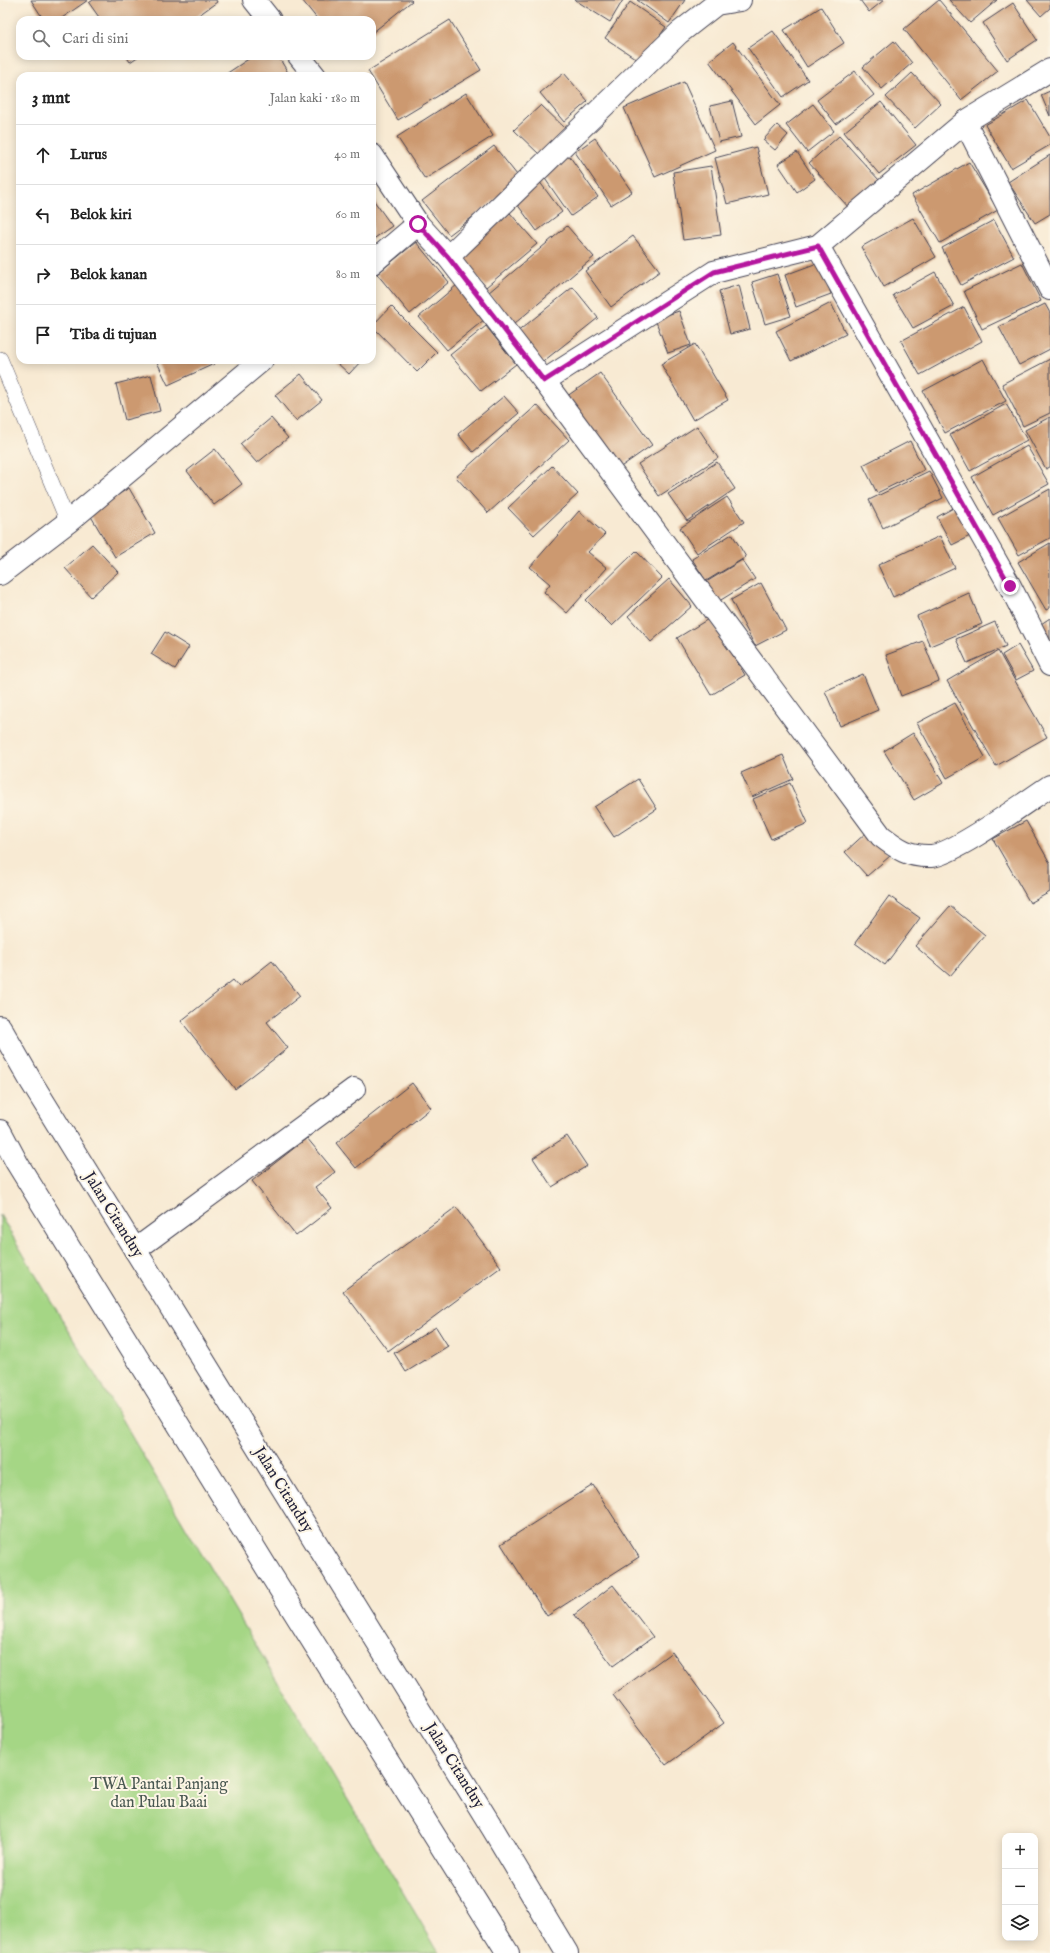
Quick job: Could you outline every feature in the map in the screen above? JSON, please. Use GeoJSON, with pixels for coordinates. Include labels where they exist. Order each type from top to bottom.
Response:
{"type":"FeatureCollection","features":[{"type":"Feature","properties":{"kind":"street"},"geometry":{"type":"LineString","coordinates":[[254,0],[267,16]]}},
{"type":"Feature","properties":{"kind":"street"},"geometry":{"type":"LineString","coordinates":[[448,257],[679,33],[716,4],[740,0]]}},
{"type":"Feature","properties":{"kind":"street"},"geometry":{"type":"LineString","coordinates":[[302,60],[312,72]]}},
{"type":"Feature","properties":{"kind":"street"},"geometry":{"type":"LineString","coordinates":[[544,381],[714,272],[818,246],[965,122],[1050,70]]}},
{"type":"Feature","properties":{"kind":"street"},"geometry":{"type":"LineString","coordinates":[[965,122],[1050,289]]}},
{"type":"Feature","properties":{"kind":"street"},"geometry":{"type":"LineString","coordinates":[[376,161],[418,224],[448,257],[544,381],[881,836],[900,851],[917,855],[933,856],[961,844],[1050,786]]}},
{"type":"Feature","properties":{"kind":"street"},"geometry":{"type":"LineString","coordinates":[[376,260],[418,224]]}},
{"type":"Feature","properties":{"kind":"street"},"geometry":{"type":"LineString","coordinates":[[818,246],[1010,586],[1050,665]]}},
{"type":"Feature","properties":{"kind":"street"},"geometry":{"type":"LineString","coordinates":[[0,574],[68,522],[257,364]]}},
{"type":"Feature","properties":{"kind":"street","name":"Jalan Citanduy"},"geometry":{"type":"LineString","coordinates":[[0,1027],[32,1084],[493,1829],[567,1953]]}},
{"type":"Feature","properties":{"kind":"street"},"geometry":{"type":"LineString","coordinates":[[135,1250],[354,1089]]}},
{"type":"Feature","properties":{"kind":"street"},"geometry":{"type":"LineString","coordinates":[[0,1131],[21,1170],[268,1570],[508,1953]]}},
{"type":"Feature","properties":{"kind":"lane"},"geometry":{"type":"LineString","coordinates":[[0,359],[68,522]]}},
{"type":"Feature","properties":{"kind":"green space","name":"TWA Pantai Panjang dan Pulau Baai"},"geometry":{"type":"Polygon","coordinates":[[[0,1215],[439,1953],[0,1953],[0,1215]]]}},
{"type":"Feature","properties":{"kind":"building"},"geometry":{"type":"Polygon","coordinates":[[[31,0],[88,0],[65,16],[41,16],[31,0]]]}},
{"type":"Feature","properties":{"kind":"building"},"geometry":{"type":"Polygon","coordinates":[[[93,0],[216,0],[217,2],[198,16],[98,16],[89,3],[93,0]]]}},
{"type":"Feature","properties":{"kind":"building"},"geometry":{"type":"Polygon","coordinates":[[[302,0],[412,1],[376,30],[376,16],[315,16],[302,0]]]}},
{"type":"Feature","properties":{"kind":"building"},"geometry":{"type":"Polygon","coordinates":[[[575,0],[623,0],[610,22],[575,0]]]}},
{"type":"Feature","properties":{"kind":"building"},"geometry":{"type":"Polygon","coordinates":[[[637,0],[685,0],[669,23],[637,0]]]}},
{"type":"Feature","properties":{"kind":"building"},"geometry":{"type":"Polygon","coordinates":[[[860,0],[884,0],[869,12],[860,0]]]}},
{"type":"Feature","properties":{"kind":"building"},"geometry":{"type":"Polygon","coordinates":[[[939,0],[998,71],[961,100],[904,29],[939,0]]]}},
{"type":"Feature","properties":{"kind":"building"},"geometry":{"type":"Polygon","coordinates":[[[949,0],[997,0],[970,23],[949,0]]]}},
{"type":"Feature","properties":{"kind":"building"},"geometry":{"type":"Polygon","coordinates":[[[1027,0],[1050,0],[1050,8],[1041,16],[1027,0]]]}},
{"type":"Feature","properties":{"kind":"building"},"geometry":{"type":"Polygon","coordinates":[[[630,2],[666,27],[641,62],[605,38],[630,2]]]}},
{"type":"Feature","properties":{"kind":"building"},"geometry":{"type":"Polygon","coordinates":[[[1013,3],[1037,40],[1007,60],[983,23],[1013,3]]]}},
{"type":"Feature","properties":{"kind":"building"},"geometry":{"type":"Polygon","coordinates":[[[821,7],[844,43],[807,67],[784,30],[821,7]]]}},
{"type":"Feature","properties":{"kind":"building"},"geometry":{"type":"Polygon","coordinates":[[[450,20],[481,70],[398,120],[376,84],[376,72],[368,71],[450,20]]]}},
{"type":"Feature","properties":{"kind":"building"},"geometry":{"type":"Polygon","coordinates":[[[773,31],[808,80],[783,97],[748,48],[773,31]]]}},
{"type":"Feature","properties":{"kind":"building"},"geometry":{"type":"Polygon","coordinates":[[[894,41],[912,63],[882,89],[863,67],[894,41]]]}},
{"type":"Feature","properties":{"kind":"building"},"geometry":{"type":"Polygon","coordinates":[[[733,42],[780,105],[756,124],[709,61],[733,42]]]}},
{"type":"Feature","properties":{"kind":"building"},"geometry":{"type":"Polygon","coordinates":[[[247,60],[280,60],[288,72],[229,72],[247,60]]]}},
{"type":"Feature","properties":{"kind":"building"},"geometry":{"type":"Polygon","coordinates":[[[855,71],[874,95],[836,124],[817,100],[855,71]]]}},
{"type":"Feature","properties":{"kind":"building"},"geometry":{"type":"Polygon","coordinates":[[[564,73],[588,101],[564,122],[540,93],[564,73]]]}},
{"type":"Feature","properties":{"kind":"building"},"geometry":{"type":"Polygon","coordinates":[[[912,73],[941,104],[915,128],[886,97],[912,73]]]}},
{"type":"Feature","properties":{"kind":"building"},"geometry":{"type":"Polygon","coordinates":[[[684,82],[715,150],[655,177],[624,108],[684,82]]]}},
{"type":"Feature","properties":{"kind":"building"},"geometry":{"type":"Polygon","coordinates":[[[1050,91],[1050,116],[1041,95],[1050,91]]]}},
{"type":"Feature","properties":{"kind":"building"},"geometry":{"type":"Polygon","coordinates":[[[466,93],[493,136],[425,179],[397,137],[466,93]]]}},
{"type":"Feature","properties":{"kind":"building"},"geometry":{"type":"Polygon","coordinates":[[[1028,100],[1050,137],[1050,145],[1011,168],[985,125],[1028,100]]]}},
{"type":"Feature","properties":{"kind":"building"},"geometry":{"type":"Polygon","coordinates":[[[732,101],[741,137],[719,142],[710,106],[732,101]]]}},
{"type":"Feature","properties":{"kind":"building"},"geometry":{"type":"Polygon","coordinates":[[[881,102],[916,145],[879,174],[844,132],[881,102]]]}},
{"type":"Feature","properties":{"kind":"building"},"geometry":{"type":"Polygon","coordinates":[[[813,104],[834,131],[807,152],[786,125],[813,104]]]}},
{"type":"Feature","properties":{"kind":"building"},"geometry":{"type":"Polygon","coordinates":[[[541,105],[566,129],[540,155],[514,130],[541,105]]]}},
{"type":"Feature","properties":{"kind":"building"},"geometry":{"type":"Polygon","coordinates":[[[777,125],[788,135],[775,150],[763,140],[777,125]]]}},
{"type":"Feature","properties":{"kind":"building"},"geometry":{"type":"Polygon","coordinates":[[[839,136],[879,180],[849,208],[809,163],[839,136]]]}},
{"type":"Feature","properties":{"kind":"building"},"geometry":{"type":"Polygon","coordinates":[[[595,138],[632,192],[611,205],[575,152],[595,138]]]}},
{"type":"Feature","properties":{"kind":"building"},"geometry":{"type":"Polygon","coordinates":[[[494,146],[521,180],[449,235],[422,201],[494,146]]]}},
{"type":"Feature","properties":{"kind":"building"},"geometry":{"type":"Polygon","coordinates":[[[756,147],[768,194],[727,204],[715,158],[756,147]]]}},
{"type":"Feature","properties":{"kind":"building"},"geometry":{"type":"Polygon","coordinates":[[[797,152],[815,179],[797,192],[778,164],[797,152]]]}},
{"type":"Feature","properties":{"kind":"building"},"geometry":{"type":"Polygon","coordinates":[[[568,154],[598,197],[571,216],[541,173],[568,154]]]}},
{"type":"Feature","properties":{"kind":"building"},"geometry":{"type":"Polygon","coordinates":[[[1050,155],[1050,214],[1035,223],[1008,182],[1050,155]]]}},
{"type":"Feature","properties":{"kind":"building"},"geometry":{"type":"Polygon","coordinates":[[[969,162],[998,210],[940,243],[912,195],[969,162]]]}},
{"type":"Feature","properties":{"kind":"building"},"geometry":{"type":"Polygon","coordinates":[[[711,166],[721,235],[683,240],[673,172],[711,166]]]}},
{"type":"Feature","properties":{"kind":"building"},"geometry":{"type":"Polygon","coordinates":[[[539,181],[562,212],[537,231],[514,200],[539,181]]]}},
{"type":"Feature","properties":{"kind":"building"},"geometry":{"type":"Polygon","coordinates":[[[376,204],[392,226],[376,237],[376,204]]]}},
{"type":"Feature","properties":{"kind":"building"},"geometry":{"type":"Polygon","coordinates":[[[510,213],[537,244],[486,287],[459,256],[510,213]]]}},
{"type":"Feature","properties":{"kind":"building"},"geometry":{"type":"Polygon","coordinates":[[[913,218],[936,257],[884,287],[861,247],[913,218]]]}},
{"type":"Feature","properties":{"kind":"building"},"geometry":{"type":"Polygon","coordinates":[[[994,220],[1014,257],[961,285],[942,248],[994,220]]]}},
{"type":"Feature","properties":{"kind":"building"},"geometry":{"type":"Polygon","coordinates":[[[567,226],[594,257],[514,324],[488,293],[567,226]]]}},
{"type":"Feature","properties":{"kind":"building"},"geometry":{"type":"Polygon","coordinates":[[[633,236],[660,271],[611,307],[585,271],[633,236]]]}},
{"type":"Feature","properties":{"kind":"building"},"geometry":{"type":"Polygon","coordinates":[[[416,242],[449,282],[410,314],[377,274],[416,242]]]}},
{"type":"Feature","properties":{"kind":"building"},"geometry":{"type":"Polygon","coordinates":[[[820,262],[831,294],[796,307],[785,275],[820,262]]]}},
{"type":"Feature","properties":{"kind":"building"},"geometry":{"type":"Polygon","coordinates":[[[1022,263],[1041,301],[982,329],[964,291],[1022,263]]]}},
{"type":"Feature","properties":{"kind":"building"},"geometry":{"type":"Polygon","coordinates":[[[935,272],[954,306],[913,328],[893,295],[935,272]]]}},
{"type":"Feature","properties":{"kind":"building"},"geometry":{"type":"Polygon","coordinates":[[[777,274],[791,316],[765,324],[752,282],[777,274]]]}},
{"type":"Feature","properties":{"kind":"building"},"geometry":{"type":"Polygon","coordinates":[[[457,285],[485,319],[447,350],[419,317],[457,285]]]}},
{"type":"Feature","properties":{"kind":"building"},"geometry":{"type":"Polygon","coordinates":[[[739,285],[750,329],[730,334],[719,291],[739,285]]]}},
{"type":"Feature","properties":{"kind":"building"},"geometry":{"type":"Polygon","coordinates":[[[573,287],[598,318],[540,364],[516,333],[573,287]]]}},
{"type":"Feature","properties":{"kind":"building"},"geometry":{"type":"Polygon","coordinates":[[[831,303],[846,334],[791,361],[776,331],[831,303]]]}},
{"type":"Feature","properties":{"kind":"building"},"geometry":{"type":"Polygon","coordinates":[[[1045,304],[1050,313],[1050,349],[1019,365],[999,327],[1045,304]]]}},
{"type":"Feature","properties":{"kind":"building"},"geometry":{"type":"Polygon","coordinates":[[[391,306],[437,352],[417,372],[376,330],[376,322],[391,306]]]}},
{"type":"Feature","properties":{"kind":"building"},"geometry":{"type":"Polygon","coordinates":[[[964,307],[982,341],[920,375],[901,341],[964,307]]]}},
{"type":"Feature","properties":{"kind":"building"},"geometry":{"type":"Polygon","coordinates":[[[679,311],[691,345],[668,353],[655,319],[679,311]]]}},
{"type":"Feature","properties":{"kind":"building"},"geometry":{"type":"Polygon","coordinates":[[[486,326],[516,364],[481,391],[450,355],[486,326]]]}},
{"type":"Feature","properties":{"kind":"building"},"geometry":{"type":"Polygon","coordinates":[[[695,344],[728,400],[693,420],[661,364],[695,344]]]}},
{"type":"Feature","properties":{"kind":"building"},"geometry":{"type":"Polygon","coordinates":[[[983,359],[1006,401],[945,433],[923,391],[983,359]]]}},
{"type":"Feature","properties":{"kind":"building"},"geometry":{"type":"Polygon","coordinates":[[[1050,359],[1050,413],[1023,426],[1002,384],[1050,359]]]}},
{"type":"Feature","properties":{"kind":"building"},"geometry":{"type":"Polygon","coordinates":[[[158,364],[214,364],[168,385],[158,364]]]}},
{"type":"Feature","properties":{"kind":"building"},"geometry":{"type":"Polygon","coordinates":[[[338,364],[358,364],[349,374],[338,364]]]}},
{"type":"Feature","properties":{"kind":"building"},"geometry":{"type":"Polygon","coordinates":[[[600,373],[652,445],[615,471],[563,399],[600,373]]]}},
{"type":"Feature","properties":{"kind":"building"},"geometry":{"type":"Polygon","coordinates":[[[301,374],[322,400],[296,421],[275,395],[301,374]]]}},
{"type":"Feature","properties":{"kind":"building"},"geometry":{"type":"Polygon","coordinates":[[[151,375],[160,411],[125,420],[116,384],[151,375]]]}},
{"type":"Feature","properties":{"kind":"building"},"geometry":{"type":"Polygon","coordinates":[[[504,396],[519,413],[473,452],[458,434],[504,396]]]}},
{"type":"Feature","properties":{"kind":"building"},"geometry":{"type":"Polygon","coordinates":[[[1006,404],[1027,440],[970,471],[950,435],[1006,404]]]}},
{"type":"Feature","properties":{"kind":"building"},"geometry":{"type":"Polygon","coordinates":[[[537,405],[569,440],[488,513],[456,477],[537,405]]]}},
{"type":"Feature","properties":{"kind":"building"},"geometry":{"type":"Polygon","coordinates":[[[1050,417],[1050,467],[1046,469],[1025,430],[1050,417]]]}},
{"type":"Feature","properties":{"kind":"building"},"geometry":{"type":"Polygon","coordinates":[[[271,418],[288,438],[257,463],[240,444],[271,418]]]}},
{"type":"Feature","properties":{"kind":"building"},"geometry":{"type":"Polygon","coordinates":[[[697,426],[718,458],[659,496],[638,464],[697,426]]]}},
{"type":"Feature","properties":{"kind":"building"},"geometry":{"type":"Polygon","coordinates":[[[910,441],[924,470],[877,493],[863,465],[910,441]]]}},
{"type":"Feature","properties":{"kind":"building"},"geometry":{"type":"Polygon","coordinates":[[[1027,446],[1049,484],[993,515],[972,477],[1027,446]]]}},
{"type":"Feature","properties":{"kind":"building"},"geometry":{"type":"Polygon","coordinates":[[[215,449],[242,484],[214,505],[187,471],[215,449]]]}},
{"type":"Feature","properties":{"kind":"building"},"geometry":{"type":"Polygon","coordinates":[[[717,462],[735,489],[687,521],[668,494],[717,462]]]}},
{"type":"Feature","properties":{"kind":"building"},"geometry":{"type":"Polygon","coordinates":[[[552,466],[578,494],[534,535],[508,508],[552,466]]]}},
{"type":"Feature","properties":{"kind":"building"},"geometry":{"type":"Polygon","coordinates":[[[929,471],[943,498],[883,528],[869,500],[929,471]]]}},
{"type":"Feature","properties":{"kind":"building"},"geometry":{"type":"Polygon","coordinates":[[[129,488],[155,533],[115,557],[89,513],[129,488]]]}},
{"type":"Feature","properties":{"kind":"building"},"geometry":{"type":"Polygon","coordinates":[[[1050,489],[1050,538],[1019,555],[998,518],[1050,489]]]}},
{"type":"Feature","properties":{"kind":"building"},"geometry":{"type":"Polygon","coordinates":[[[727,497],[744,522],[697,553],[680,528],[727,497]]]}},
{"type":"Feature","properties":{"kind":"building"},"geometry":{"type":"Polygon","coordinates":[[[957,506],[972,535],[952,545],[937,517],[957,506]]]}},
{"type":"Feature","properties":{"kind":"building"},"geometry":{"type":"Polygon","coordinates":[[[579,511],[605,534],[588,552],[607,568],[567,613],[544,592],[550,584],[530,567],[579,511]]]}},
{"type":"Feature","properties":{"kind":"building"},"geometry":{"type":"Polygon","coordinates":[[[732,534],[746,557],[706,581],[692,559],[732,534]]]}},
{"type":"Feature","properties":{"kind":"building"},"geometry":{"type":"Polygon","coordinates":[[[940,536],[955,568],[893,597],[878,565],[940,536]]]}},
{"type":"Feature","properties":{"kind":"building"},"geometry":{"type":"Polygon","coordinates":[[[1050,543],[1050,608],[1046,610],[1018,562],[1050,543]]]}},
{"type":"Feature","properties":{"kind":"building"},"geometry":{"type":"Polygon","coordinates":[[[92,544],[118,572],[91,597],[65,568],[92,544]]]}},
{"type":"Feature","properties":{"kind":"building"},"geometry":{"type":"Polygon","coordinates":[[[636,551],[662,578],[612,626],[586,600],[636,551]]]}},
{"type":"Feature","properties":{"kind":"building"},"geometry":{"type":"Polygon","coordinates":[[[742,560],[755,579],[716,603],[703,584],[742,560]]]}},
{"type":"Feature","properties":{"kind":"building"},"geometry":{"type":"Polygon","coordinates":[[[669,579],[692,606],[651,642],[628,616],[669,579]]]}},
{"type":"Feature","properties":{"kind":"building"},"geometry":{"type":"Polygon","coordinates":[[[761,583],[786,630],[755,646],[731,600],[761,583]]]}},
{"type":"Feature","properties":{"kind":"building"},"geometry":{"type":"Polygon","coordinates":[[[969,593],[982,624],[930,646],[917,616],[969,593]]]}},
{"type":"Feature","properties":{"kind":"building"},"geometry":{"type":"Polygon","coordinates":[[[710,618],[745,675],[711,695],[677,638],[710,618]]]}},
{"type":"Feature","properties":{"kind":"building"},"geometry":{"type":"Polygon","coordinates":[[[1050,618],[1050,642],[1038,626],[1050,618]]]}},
{"type":"Feature","properties":{"kind":"building"},"geometry":{"type":"Polygon","coordinates":[[[995,622],[1006,646],[967,663],[956,639],[995,622]]]}},
{"type":"Feature","properties":{"kind":"building"},"geometry":{"type":"Polygon","coordinates":[[[165,632],[189,647],[175,669],[151,654],[165,632]]]}},
{"type":"Feature","properties":{"kind":"building"},"geometry":{"type":"Polygon","coordinates":[[[923,641],[939,681],[901,696],[886,655],[923,641]]]}},
{"type":"Feature","properties":{"kind":"building"},"geometry":{"type":"Polygon","coordinates":[[[1018,645],[1033,671],[1016,680],[1002,655],[1018,645]]]}},
{"type":"Feature","properties":{"kind":"building"},"geometry":{"type":"Polygon","coordinates":[[[998,651],[1047,737],[996,766],[947,681],[998,651]]]}},
{"type":"Feature","properties":{"kind":"building"},"geometry":{"type":"Polygon","coordinates":[[[863,674],[878,710],[840,726],[825,691],[863,674]]]}},
{"type":"Feature","properties":{"kind":"building"},"geometry":{"type":"Polygon","coordinates":[[[955,703],[985,757],[947,778],[917,723],[955,703]]]}},
{"type":"Feature","properties":{"kind":"building"},"geometry":{"type":"Polygon","coordinates":[[[913,733],[943,783],[914,800],[884,751],[913,733]]]}},
{"type":"Feature","properties":{"kind":"building"},"geometry":{"type":"Polygon","coordinates":[[[783,755],[793,779],[752,797],[741,773],[783,755]]]}},
{"type":"Feature","properties":{"kind":"building"},"geometry":{"type":"Polygon","coordinates":[[[638,779],[657,809],[614,837],[594,807],[638,779]]]}},
{"type":"Feature","properties":{"kind":"building"},"geometry":{"type":"Polygon","coordinates":[[[790,783],[808,823],[771,839],[753,799],[790,783]]]}},
{"type":"Feature","properties":{"kind":"building"},"geometry":{"type":"Polygon","coordinates":[[[1026,821],[1050,863],[1050,892],[1030,903],[993,839],[1026,821]]]}},
{"type":"Feature","properties":{"kind":"building"},"geometry":{"type":"Polygon","coordinates":[[[868,831],[890,856],[867,876],[845,852],[868,831]]]}},
{"type":"Feature","properties":{"kind":"building"},"geometry":{"type":"Polygon","coordinates":[[[889,896],[920,918],[885,965],[855,943],[889,896]]]}},
{"type":"Feature","properties":{"kind":"building"},"geometry":{"type":"Polygon","coordinates":[[[950,906],[985,935],[950,976],[915,946],[950,906]]]}},
{"type":"Feature","properties":{"kind":"building"},"geometry":{"type":"Polygon","coordinates":[[[272,961],[300,996],[267,1022],[288,1048],[235,1089],[181,1021],[233,980],[239,987],[272,961]]]}},
{"type":"Feature","properties":{"kind":"building"},"geometry":{"type":"Polygon","coordinates":[[[412,1083],[431,1108],[356,1168],[336,1143],[412,1083]]]}},
{"type":"Feature","properties":{"kind":"building"},"geometry":{"type":"Polygon","coordinates":[[[567,1136],[587,1166],[552,1187],[533,1158],[567,1136]]]}},
{"type":"Feature","properties":{"kind":"building"},"geometry":{"type":"Polygon","coordinates":[[[307,1138],[335,1172],[315,1187],[332,1208],[296,1236],[252,1181],[307,1138]]]}},
{"type":"Feature","properties":{"kind":"building"},"geometry":{"type":"Polygon","coordinates":[[[456,1207],[501,1267],[388,1351],[343,1291],[456,1207]]]}},
{"type":"Feature","properties":{"kind":"building"},"geometry":{"type":"Polygon","coordinates":[[[436,1327],[448,1346],[406,1372],[394,1353],[436,1327]]]}},
{"type":"Feature","properties":{"kind":"building"},"geometry":{"type":"Polygon","coordinates":[[[593,1485],[639,1557],[547,1616],[501,1544],[593,1485]]]}},
{"type":"Feature","properties":{"kind":"building"},"geometry":{"type":"Polygon","coordinates":[[[613,1585],[653,1637],[613,1666],[574,1615],[613,1585]]]}},
{"type":"Feature","properties":{"kind":"building"},"geometry":{"type":"Polygon","coordinates":[[[672,1652],[724,1723],[666,1765],[613,1695],[672,1652]]]}},
{"type":"Feature","properties":{"kind":"route"},"geometry":{"type":"LineString","coordinates":[[418,224],[448,257],[544,381],[714,272],[739,265],[775,258],[818,246],[1010,586]]}}]}
